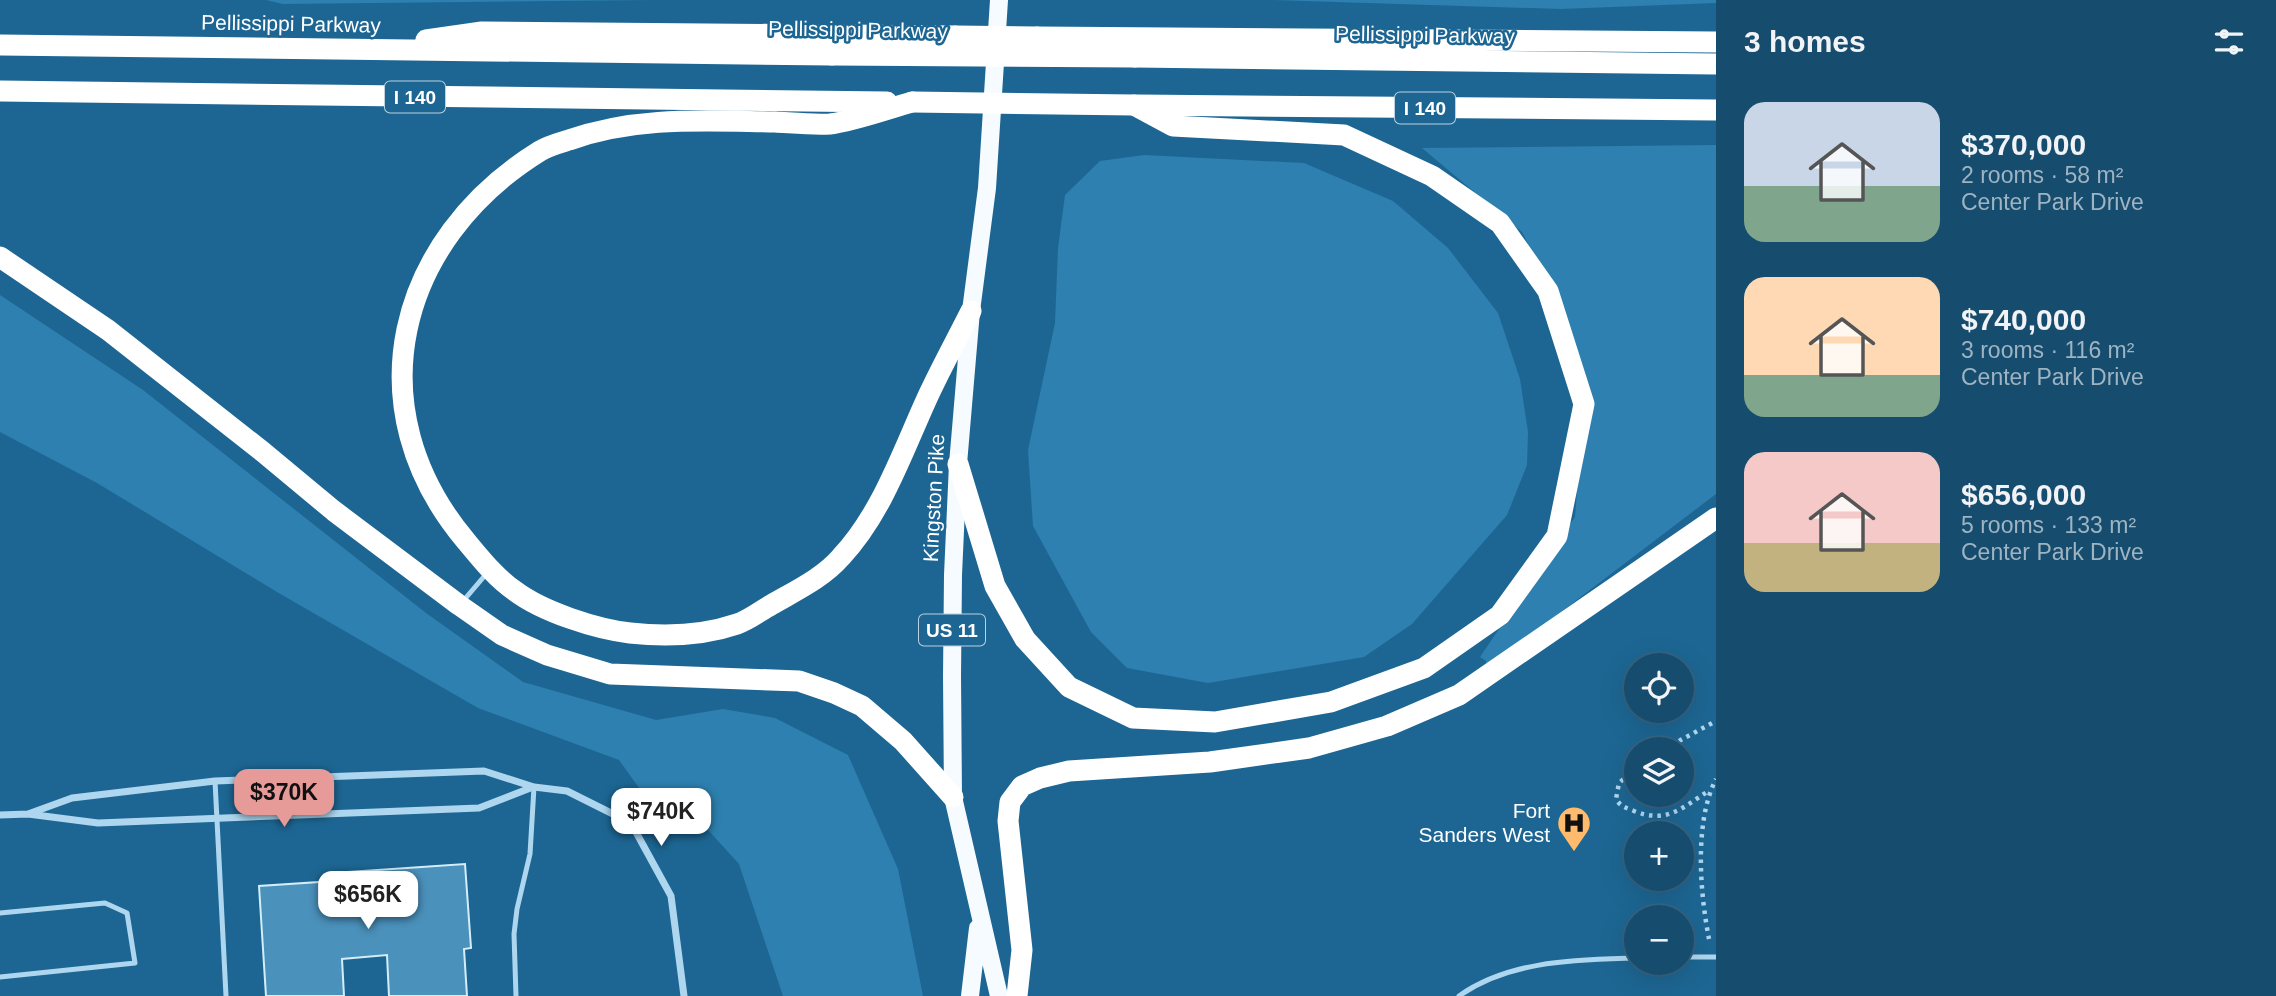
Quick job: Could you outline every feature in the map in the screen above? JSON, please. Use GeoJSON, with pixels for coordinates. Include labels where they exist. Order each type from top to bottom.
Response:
{"type":"FeatureCollection","features":[{"type":"Feature","properties":{"kind":"highway"},"geometry":{"type":"LineString","coordinates":[[347,50],[482,32],[1716,42]]}},
{"type":"Feature","properties":{"kind":"highway","name":"Pellissippi Parkway"},"geometry":{"type":"LineString","coordinates":[[0,45],[1716,64]]}},
{"type":"Feature","properties":{"kind":"highway","name":"I 140"},"geometry":{"type":"LineString","coordinates":[[0,91],[1716,110]]}},
{"type":"Feature","properties":{"kind":"highway"},"geometry":{"type":"LineString","coordinates":[[912,102],[831,124],[669,120],[597,130],[543,149],[512,170],[479,199],[448,234],[431,262],[413,307],[402,365],[402,395],[413,453],[427,484],[451,524],[490,569],[516,592],[563,616],[609,630],[656,635],[692,635],[740,623],[807,585],[839,561],[868,525],[971,312]]}},
{"type":"Feature","properties":{"kind":"highway"},"geometry":{"type":"LineString","coordinates":[[958,464],[995,586],[1025,639],[1069,687],[1133,718],[1215,722],[1331,702],[1424,667],[1500,615],[1557,536],[1584,404],[1548,291],[1500,223],[1432,176],[1344,135],[1173,126],[1134,105]]}},
{"type":"Feature","properties":{"kind":"highway"},"geometry":{"type":"LineString","coordinates":[[0,257],[108,330],[334,511],[502,635],[547,655],[610,674],[799,681],[834,693],[862,706],[903,741],[953,797]]}},
{"type":"Feature","properties":{"kind":"highway"},"geometry":{"type":"LineString","coordinates":[[1017,996],[1023,950],[1008,821],[1010,802],[1022,786],[1040,778],[1069,771],[1210,762],[1309,748],[1387,726],[1459,695],[1716,518]]}},
{"type":"Feature","properties":{"kind":"main road","name":"Kingston Pike"},"geometry":{"type":"LineString","coordinates":[[999,0],[987,188],[971,312],[958,464],[953,575],[953,797],[999,996]]}},
{"type":"Feature","properties":{"kind":"main road"},"geometry":{"type":"LineString","coordinates":[[970,996],[980,914]]}},
{"type":"Feature","properties":{"kind":"street"},"geometry":{"type":"LineString","coordinates":[[28,814],[72,798],[215,781],[484,771],[534,787],[566,791],[631,822],[671,896],[684,996]]}},
{"type":"Feature","properties":{"kind":"street"},"geometry":{"type":"LineString","coordinates":[[0,815],[28,814],[98,823],[479,808],[534,787]]}},
{"type":"Feature","properties":{"kind":"lane"},"geometry":{"type":"LineString","coordinates":[[459,605],[490,569]]}},
{"type":"Feature","properties":{"kind":"lane"},"geometry":{"type":"LineString","coordinates":[[215,781],[226,996]]}},
{"type":"Feature","properties":{"kind":"lane"},"geometry":{"type":"LineString","coordinates":[[516,996],[514,934],[530,854],[534,787]]}},
{"type":"Feature","properties":{"kind":"lane"},"geometry":{"type":"LineString","coordinates":[[0,913],[105,903],[127,913],[135,963],[0,977]]}},
{"type":"Feature","properties":{"kind":"lane"},"geometry":{"type":"LineString","coordinates":[[1694,957],[1716,957]]}},
{"type":"Feature","properties":{"kind":"lane"},"geometry":{"type":"LineString","coordinates":[[1459,996],[1493,976],[1566,961],[1624,958]]}},
{"type":"Feature","properties":{"kind":"path"},"geometry":{"type":"LineString","coordinates":[[1686,737],[1716,721]]}},
{"type":"Feature","properties":{"kind":"path"},"geometry":{"type":"LineString","coordinates":[[1624,779],[1619,783],[1616,799],[1625,808],[1646,816],[1662,817],[1683,807]]}},
{"type":"Feature","properties":{"kind":"path"},"geometry":{"type":"LineString","coordinates":[[1709,939],[1703,911],[1701,868],[1703,831],[1711,790],[1716,779]]}},
{"type":"Feature","properties":{"kind":"path"},"geometry":{"type":"LineString","coordinates":[[1694,800],[1711,790]]}},
{"type":"Feature","properties":{"kind":"shaded area"},"geometry":{"type":"Polygon","coordinates":[[[266,0],[653,0],[283,4],[266,0]]]}},
{"type":"Feature","properties":{"kind":"shaded area"},"geometry":{"type":"Polygon","coordinates":[[[1272,0],[1716,0],[1716,3],[1561,9],[1272,0]]]}},
{"type":"Feature","properties":{"kind":"shaded area"},"geometry":{"type":"Polygon","coordinates":[[[1716,145],[1716,494],[1486,669],[1486,661],[1480,657],[1575,517],[1585,384],[1567,323],[1522,232],[1422,148],[1716,145]]]}},
{"type":"Feature","properties":{"kind":"shaded area"},"geometry":{"type":"Polygon","coordinates":[[[1144,155],[1304,163],[1393,201],[1448,248],[1498,313],[1520,379],[1528,432],[1527,465],[1507,515],[1412,624],[1364,657],[1208,683],[1127,668],[1091,632],[1033,526],[1028,450],[1055,323],[1058,248],[1065,195],[1100,161],[1144,155]]]}},
{"type":"Feature","properties":{"kind":"shaded area"},"geometry":{"type":"Polygon","coordinates":[[[0,295],[143,390],[426,613],[523,682],[656,720],[723,709],[775,718],[848,755],[898,869],[923,996],[783,996],[739,864],[709,831],[652,806],[619,760],[478,708],[277,592],[97,483],[0,432],[0,295]]]}},
{"type":"Feature","properties":{"kind":"building"},"geometry":{"type":"Polygon","coordinates":[[[465,864],[471,948],[464,949],[467,996],[389,996],[387,955],[342,959],[344,996],[266,996],[259,886],[334,881],[334,873],[465,864]]]}},
{"type":"Feature","properties":{"kind":"place","name":"Fort Sanders West"},"geometry":{"type":"Point","coordinates":[1574,853]}}]}
